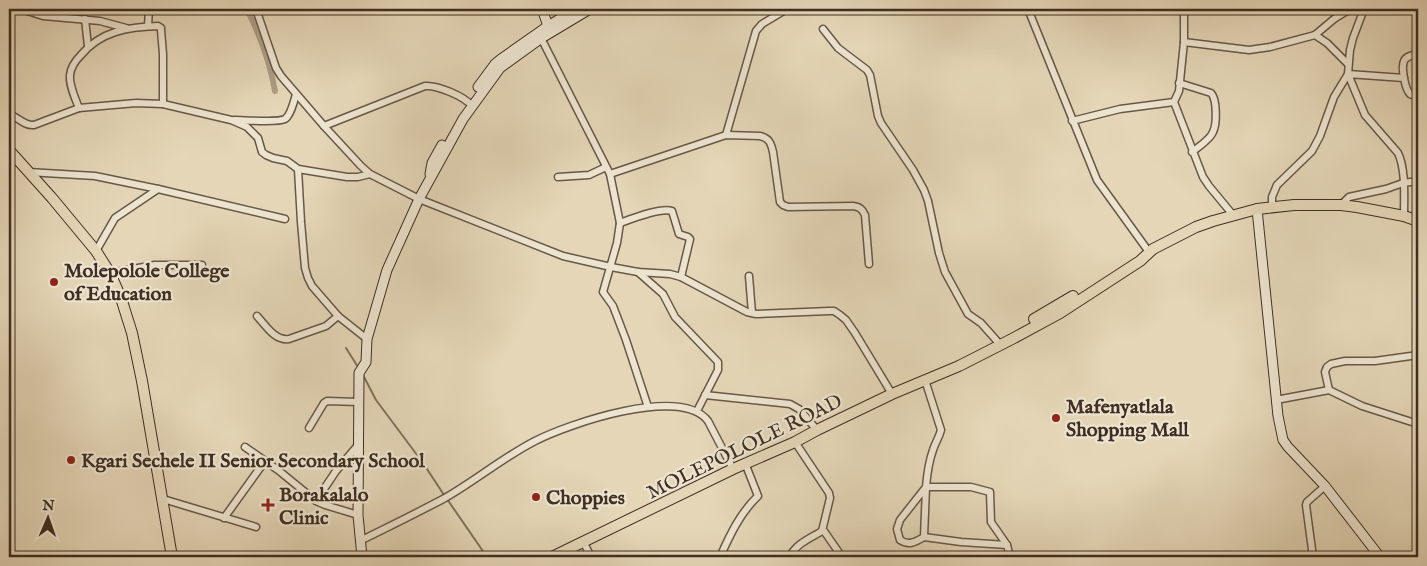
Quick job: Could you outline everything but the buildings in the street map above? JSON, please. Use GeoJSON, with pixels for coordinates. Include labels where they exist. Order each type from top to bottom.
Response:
{"type":"FeatureCollection","features":[{"type":"Feature","properties":{"kind":"main road"},"geometry":{"type":"LineString","coordinates":[[9,150],[96,251],[110,273],[127,315],[142,381],[172,557]]}},
{"type":"Feature","properties":{"kind":"main road","name":"MOLEPOLOLE ROAD"},"geometry":{"type":"LineString","coordinates":[[925,380],[997,341],[1137,257],[1196,227],[1233,215],[1272,207],[1342,205],[1366,208],[1418,221]]}},
{"type":"Feature","properties":{"kind":"main road","name":"MOLEPOLOLE ROAD"},"geometry":{"type":"LineString","coordinates":[[552,557],[892,394],[960,366],[1060,313],[1140,261],[1147,253]]}},
{"type":"Feature","properties":{"kind":"street"},"geometry":{"type":"LineString","coordinates":[[21,9],[43,16],[108,22],[126,28]]}},
{"type":"Feature","properties":{"kind":"street"},"geometry":{"type":"LineString","coordinates":[[148,26],[149,9]]}},
{"type":"Feature","properties":{"kind":"street"},"geometry":{"type":"LineString","coordinates":[[256,9],[276,68],[281,76],[353,158],[370,174],[419,199],[551,252],[611,267],[681,277],[752,314],[834,312],[846,320],[856,333],[892,394]]}},
{"type":"Feature","properties":{"kind":"street"},"geometry":{"type":"LineString","coordinates":[[542,9],[548,26]]}},
{"type":"Feature","properties":{"kind":"street"},"geometry":{"type":"LineString","coordinates":[[362,557],[358,515],[359,373],[366,362],[367,338],[387,270],[419,199],[470,103],[500,68],[540,35],[548,26],[576,9]]}},
{"type":"Feature","properties":{"kind":"street"},"geometry":{"type":"LineString","coordinates":[[540,35],[590,9]]}},
{"type":"Feature","properties":{"kind":"street"},"geometry":{"type":"LineString","coordinates":[[726,135],[756,31],[762,24],[787,9]]}},
{"type":"Feature","properties":{"kind":"street"},"geometry":{"type":"LineString","coordinates":[[1028,9],[1097,180],[1147,253]]}},
{"type":"Feature","properties":{"kind":"street"},"geometry":{"type":"LineString","coordinates":[[1184,9],[1184,42],[1179,91],[1174,102],[1203,177],[1233,215]]}},
{"type":"Feature","properties":{"kind":"street"},"geometry":{"type":"LineString","coordinates":[[1268,9],[1285,9]]}},
{"type":"Feature","properties":{"kind":"street"},"geometry":{"type":"LineString","coordinates":[[1184,42],[1240,49],[1259,49],[1315,35],[1334,19],[1350,9]]}},
{"type":"Feature","properties":{"kind":"street"},"geometry":{"type":"LineString","coordinates":[[1364,9],[1353,38],[1348,74],[1365,115],[1401,159],[1404,216]]}},
{"type":"Feature","properties":{"kind":"street"},"geometry":{"type":"LineString","coordinates":[[85,19],[88,46]]}},
{"type":"Feature","properties":{"kind":"street"},"geometry":{"type":"LineString","coordinates":[[78,108],[70,82],[70,72],[88,46],[126,28],[148,26],[158,26],[162,30],[164,54],[163,104]]}},
{"type":"Feature","properties":{"kind":"street"},"geometry":{"type":"LineString","coordinates":[[823,29],[838,48],[867,70],[870,75],[881,124],[913,170],[924,190],[945,272],[968,314],[981,323],[997,341]]}},
{"type":"Feature","properties":{"kind":"street"},"geometry":{"type":"LineString","coordinates":[[540,35],[610,174],[620,223],[617,243],[603,292],[613,306],[648,407]]}},
{"type":"Feature","properties":{"kind":"street"},"geometry":{"type":"LineString","coordinates":[[1315,35],[1327,43],[1348,64]]}},
{"type":"Feature","properties":{"kind":"street"},"geometry":{"type":"LineString","coordinates":[[1418,54],[1404,60],[1403,65],[1406,88],[1410,94],[1418,97]]}},
{"type":"Feature","properties":{"kind":"street"},"geometry":{"type":"LineString","coordinates":[[1348,74],[1404,78]]}},
{"type":"Feature","properties":{"kind":"street"},"geometry":{"type":"LineString","coordinates":[[1272,207],[1272,197],[1277,185],[1316,145],[1334,97],[1348,74]]}},
{"type":"Feature","properties":{"kind":"street"},"geometry":{"type":"LineString","coordinates":[[1179,83],[1211,93],[1216,102],[1214,130],[1209,138],[1192,152]]}},
{"type":"Feature","properties":{"kind":"street"},"geometry":{"type":"LineString","coordinates":[[324,126],[425,86],[434,87],[470,103]]}},
{"type":"Feature","properties":{"kind":"street"},"geometry":{"type":"LineString","coordinates":[[9,114],[29,125],[34,125],[78,108],[136,103],[163,104],[231,120],[273,121],[284,120],[288,116],[296,94]]}},
{"type":"Feature","properties":{"kind":"street"},"geometry":{"type":"LineString","coordinates":[[1072,122],[1120,109],[1174,102]]}},
{"type":"Feature","properties":{"kind":"street"},"geometry":{"type":"LineString","coordinates":[[231,120],[247,128],[258,138],[262,152],[266,156],[287,161],[298,169],[347,177],[370,174]]}},
{"type":"Feature","properties":{"kind":"street"},"geometry":{"type":"LineString","coordinates":[[610,174],[726,135],[760,136],[768,139],[771,144],[779,199],[783,205],[788,207],[853,206],[863,210],[869,264]]}},
{"type":"Feature","properties":{"kind":"street"},"geometry":{"type":"LineString","coordinates":[[558,177],[589,175],[606,168]]}},
{"type":"Feature","properties":{"kind":"street"},"geometry":{"type":"LineString","coordinates":[[298,169],[300,222],[305,268],[312,286],[338,316],[367,338]]}},
{"type":"Feature","properties":{"kind":"street"},"geometry":{"type":"LineString","coordinates":[[28,172],[95,176],[285,219]]}},
{"type":"Feature","properties":{"kind":"street"},"geometry":{"type":"LineString","coordinates":[[1342,205],[1349,197],[1418,181]]}},
{"type":"Feature","properties":{"kind":"street"},"geometry":{"type":"LineString","coordinates":[[96,251],[115,218],[158,189]]}},
{"type":"Feature","properties":{"kind":"street"},"geometry":{"type":"LineString","coordinates":[[1257,209],[1276,400],[1283,440],[1325,486],[1380,557]]}},
{"type":"Feature","properties":{"kind":"street"},"geometry":{"type":"LineString","coordinates":[[620,223],[660,211],[668,210],[672,212],[679,234],[690,239],[681,277]]}},
{"type":"Feature","properties":{"kind":"street"},"geometry":{"type":"LineString","coordinates":[[110,273],[155,265],[202,265]]}},
{"type":"Feature","properties":{"kind":"street"},"geometry":{"type":"LineString","coordinates":[[638,272],[663,294],[675,317],[718,362],[718,370],[697,411]]}},
{"type":"Feature","properties":{"kind":"street"},"geometry":{"type":"LineString","coordinates":[[750,276],[752,314]]}},
{"type":"Feature","properties":{"kind":"street"},"geometry":{"type":"LineString","coordinates":[[257,316],[277,338],[283,340],[326,326],[338,316]]}},
{"type":"Feature","properties":{"kind":"street"},"geometry":{"type":"LineString","coordinates":[[1329,390],[1325,372],[1331,364],[1345,361],[1376,361],[1418,355]]}},
{"type":"Feature","properties":{"kind":"street"},"geometry":{"type":"LineString","coordinates":[[924,538],[926,487],[933,451],[941,430],[925,380]]}},
{"type":"Feature","properties":{"kind":"street"},"geometry":{"type":"LineString","coordinates":[[1276,400],[1329,390],[1362,406],[1418,424]]}},
{"type":"Feature","properties":{"kind":"street"},"geometry":{"type":"LineString","coordinates":[[705,395],[790,404],[799,409],[817,430]]}},
{"type":"Feature","properties":{"kind":"street"},"geometry":{"type":"LineString","coordinates":[[309,428],[324,403],[328,401],[359,402]]}},
{"type":"Feature","properties":{"kind":"street"},"geometry":{"type":"LineString","coordinates":[[360,542],[452,494],[536,440],[594,418],[648,407],[682,407],[697,411],[704,416],[733,469]]}},
{"type":"Feature","properties":{"kind":"street"},"geometry":{"type":"LineString","coordinates":[[790,557],[797,546],[822,530],[830,498],[829,493],[795,442]]}},
{"type":"Feature","properties":{"kind":"street"},"geometry":{"type":"LineString","coordinates":[[316,501],[336,471],[359,444]]}},
{"type":"Feature","properties":{"kind":"street"},"geometry":{"type":"LineString","coordinates":[[245,447],[266,461],[316,501],[358,515]]}},
{"type":"Feature","properties":{"kind":"street"},"geometry":{"type":"LineString","coordinates":[[224,518],[266,461]]}},
{"type":"Feature","properties":{"kind":"street"},"geometry":{"type":"LineString","coordinates":[[720,557],[735,526],[758,496],[745,463]]}},
{"type":"Feature","properties":{"kind":"street"},"geometry":{"type":"LineString","coordinates":[[1313,557],[1306,505],[1325,486]]}},
{"type":"Feature","properties":{"kind":"street"},"geometry":{"type":"LineString","coordinates":[[926,487],[900,520],[897,529],[900,540],[906,544],[924,538],[1007,545]]}},
{"type":"Feature","properties":{"kind":"street"},"geometry":{"type":"LineString","coordinates":[[926,487],[972,487],[990,492],[991,522],[1007,545],[1010,557]]}},
{"type":"Feature","properties":{"kind":"street"},"geometry":{"type":"LineString","coordinates":[[163,499],[256,527]]}},
{"type":"Feature","properties":{"kind":"street"},"geometry":{"type":"LineString","coordinates":[[822,530],[842,557]]}},
{"type":"Feature","properties":{"kind":"street"},"geometry":{"type":"LineString","coordinates":[[584,543],[591,557]]}},
{"type":"Feature","properties":{"kind":"waterway"},"geometry":{"type":"LineString","coordinates":[[247,9],[264,49],[275,91]]}},
{"type":"Feature","properties":{"kind":"waterway"},"geometry":{"type":"LineString","coordinates":[[346,348],[358,367]]}},
{"type":"Feature","properties":{"kind":"waterway"},"geometry":{"type":"LineString","coordinates":[[363,375],[376,400],[423,463],[444,495]]}},
{"type":"Feature","properties":{"kind":"waterway"},"geometry":{"type":"LineString","coordinates":[[447,499],[487,557]]}},
{"type":"Feature","properties":{"kind":"place","name":"Molepolole College of Education"},"geometry":{"type":"Point","coordinates":[54,282]}},
{"type":"Feature","properties":{"kind":"place","name":"Mafenyatlala Shopping Mall"},"geometry":{"type":"Point","coordinates":[1056,418]}},
{"type":"Feature","properties":{"kind":"place","name":"Kgari Sechele II Senior Secondary School"},"geometry":{"type":"Point","coordinates":[71,460]}},
{"type":"Feature","properties":{"kind":"place","name":"Choppies"},"geometry":{"type":"Point","coordinates":[536,497]}},
{"type":"Feature","properties":{"kind":"place","name":"Borakalalo Clinic"},"geometry":{"type":"Point","coordinates":[268,505]}}]}
